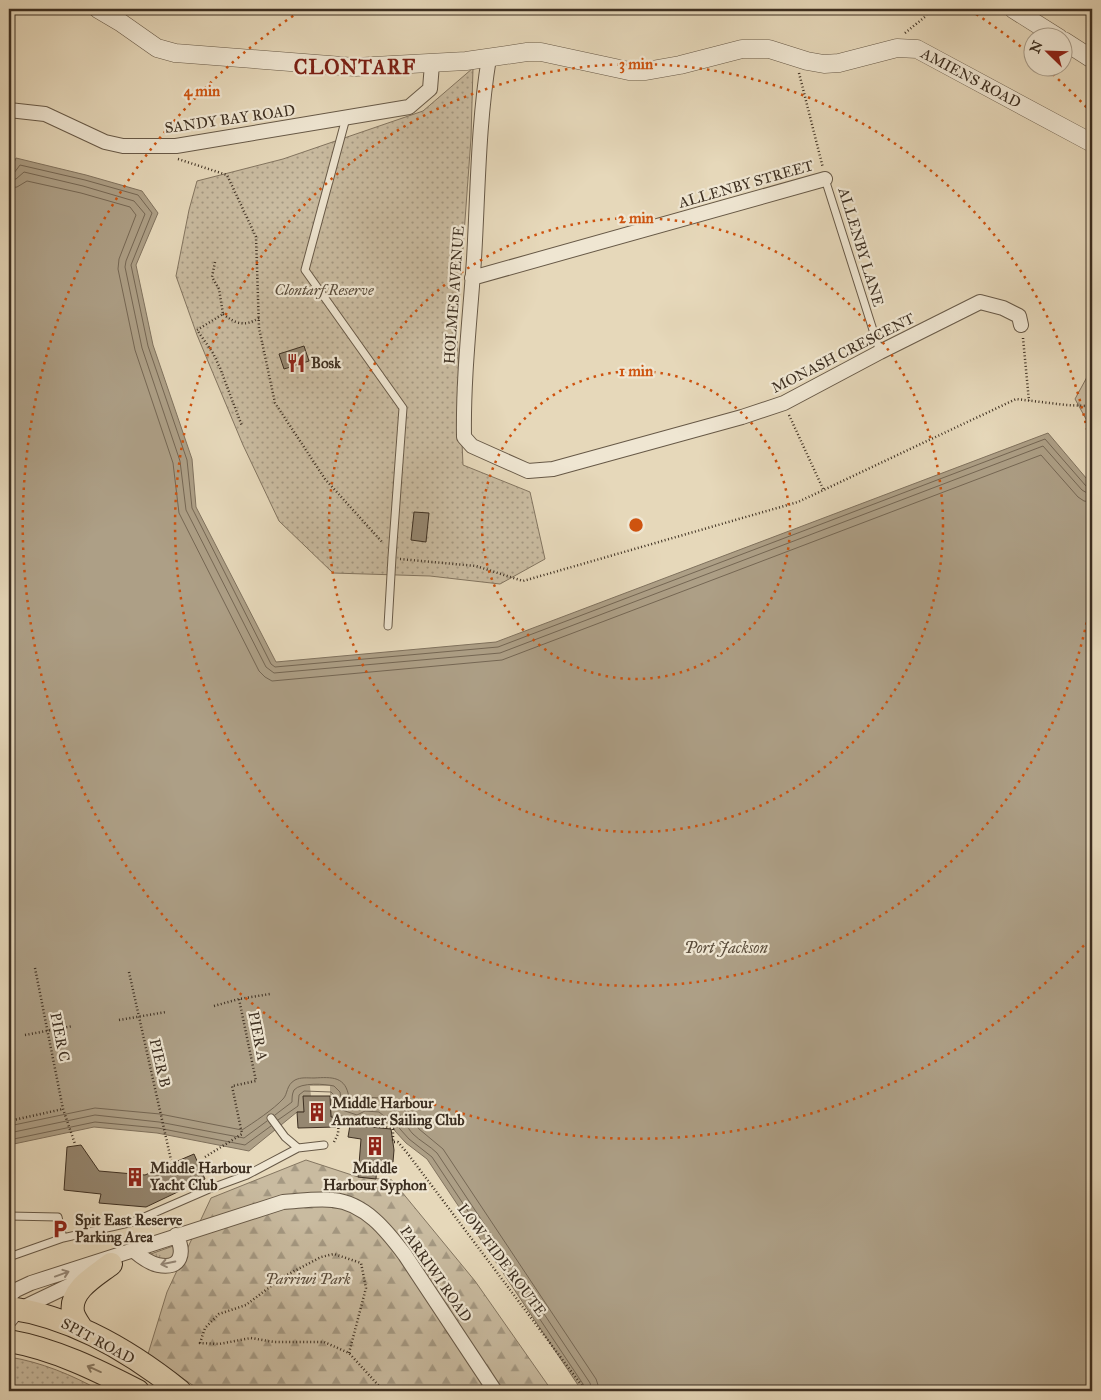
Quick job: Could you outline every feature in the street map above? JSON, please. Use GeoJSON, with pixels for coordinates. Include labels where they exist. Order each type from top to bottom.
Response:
{"type":"FeatureCollection","features":[{"type":"Feature","properties":{"kind":"highway"},"geometry":{"type":"LineString","coordinates":[[82,1329],[73,1310],[78,1293],[124,1256]]}},
{"type":"Feature","properties":{"kind":"highway","name":"SPIT ROAD"},"geometry":{"type":"LineString","coordinates":[[12,1302],[82,1329],[110,1344],[180,1391]]}},
{"type":"Feature","properties":{"kind":"highway","name":"SPIT ROAD"},"geometry":{"type":"LineString","coordinates":[[9,1342],[43,1349],[73,1360],[138,1391]]}},
{"type":"Feature","properties":{"kind":"street","name":"AMIENS ROAD"},"geometry":{"type":"LineString","coordinates":[[98,9],[157,48],[175,53],[355,67],[432,64],[527,52],[541,52],[628,71],[646,71],[680,65],[742,49],[768,49],[824,64],[839,63],[897,48],[917,49],[1092,143]]}},
{"type":"Feature","properties":{"kind":"street"},"geometry":{"type":"LineString","coordinates":[[1013,9],[1042,28]]}},
{"type":"Feature","properties":{"kind":"street"},"geometry":{"type":"LineString","coordinates":[[1074,47],[1092,59]]}},
{"type":"Feature","properties":{"kind":"street","name":"HOLMES AVENUE"},"geometry":{"type":"LineString","coordinates":[[489,58],[484,90],[463,395],[464,437],[472,446],[528,471],[553,469]]}},
{"type":"Feature","properties":{"kind":"street","name":"SANDY BAY ROAD"},"geometry":{"type":"LineString","coordinates":[[9,110],[44,114],[105,142],[122,146],[176,146],[409,107],[430,89],[432,64]]}},
{"type":"Feature","properties":{"kind":"street","name":"ALLENBY STREET"},"geometry":{"type":"LineString","coordinates":[[472,278],[826,179]]}},
{"type":"Feature","properties":{"kind":"street","name":"MONASH CRESCENT"},"geometry":{"type":"LineString","coordinates":[[553,469],[742,418],[784,403],[980,302],[1003,308],[1020,316],[1021,325]]}},
{"type":"Feature","properties":{"kind":"street","name":"PARRIWI ROAD"},"geometry":{"type":"LineString","coordinates":[[12,1302],[176,1235],[283,1202],[311,1199],[335,1200],[359,1208],[388,1233],[405,1255],[495,1391]]}},
{"type":"Feature","properties":{"kind":"street"},"geometry":{"type":"LineString","coordinates":[[124,1256],[143,1258],[158,1265],[172,1264],[179,1260],[182,1254],[182,1248],[176,1235]]}},
{"type":"Feature","properties":{"kind":"street","name":"PARRIWI ROAD"},"geometry":{"type":"LineString","coordinates":[[12,1302],[31,1283],[124,1256]]}},
{"type":"Feature","properties":{"kind":"lane"},"geometry":{"type":"LineString","coordinates":[[346,118],[305,270],[404,408],[388,626]]}},
{"type":"Feature","properties":{"kind":"lane","name":"ALLENBY LANE"},"geometry":{"type":"LineString","coordinates":[[826,179],[880,352]]}},
{"type":"Feature","properties":{"kind":"lane"},"geometry":{"type":"LineString","coordinates":[[272,1118],[285,1137],[298,1148]]}},
{"type":"Feature","properties":{"kind":"lane"},"geometry":{"type":"LineString","coordinates":[[9,1257],[64,1238],[133,1222],[209,1189],[247,1175],[298,1148],[324,1145]]}},
{"type":"Feature","properties":{"kind":"lane"},"geometry":{"type":"LineString","coordinates":[[9,1216],[58,1217],[64,1238]]}},
{"type":"Feature","properties":{"kind":"path"},"geometry":{"type":"LineString","coordinates":[[897,48],[906,32],[926,16],[927,9]]}},
{"type":"Feature","properties":{"kind":"path"},"geometry":{"type":"LineString","coordinates":[[796,57],[826,179]]}},
{"type":"Feature","properties":{"kind":"path"},"geometry":{"type":"LineString","coordinates":[[215,262],[212,277],[219,289],[223,314],[239,324],[248,324],[259,318]]}},
{"type":"Feature","properties":{"kind":"path"},"geometry":{"type":"LineString","coordinates":[[223,314],[197,330],[213,353],[242,426]]}},
{"type":"Feature","properties":{"kind":"path"},"geometry":{"type":"LineString","coordinates":[[1021,325],[1029,401]]}},
{"type":"Feature","properties":{"kind":"path"},"geometry":{"type":"LineString","coordinates":[[784,403],[824,491]]}},
{"type":"Feature","properties":{"kind":"path","name":"PIER C"},"geometry":{"type":"LineString","coordinates":[[35,968],[63,1110],[75,1144]]}},
{"type":"Feature","properties":{"kind":"path","name":"PIER B"},"geometry":{"type":"LineString","coordinates":[[129,972],[170,1160]]}},
{"type":"Feature","properties":{"kind":"path"},"geometry":{"type":"LineString","coordinates":[[214,1006],[239,999],[270,994]]}},
{"type":"Feature","properties":{"kind":"path","name":"PIER A"},"geometry":{"type":"LineString","coordinates":[[205,1157],[242,1134],[232,1086],[256,1081],[239,999]]}},
{"type":"Feature","properties":{"kind":"path"},"geometry":{"type":"LineString","coordinates":[[119,1020],[166,1012]]}},
{"type":"Feature","properties":{"kind":"path"},"geometry":{"type":"LineString","coordinates":[[25,1035],[73,1026]]}},
{"type":"Feature","properties":{"kind":"path"},"geometry":{"type":"LineString","coordinates":[[9,1121],[63,1110]]}},
{"type":"Feature","properties":{"kind":"path","name":"LOW TIDE ROUTE"},"geometry":{"type":"LineString","coordinates":[[324,1145],[333,1145],[334,1138],[338,1134],[339,1118],[355,1124],[393,1129],[393,1142],[398,1142],[408,1154],[586,1391]]}},
{"type":"Feature","properties":{"kind":"path"},"geometry":{"type":"LineString","coordinates":[[348,1353],[366,1288],[361,1263],[334,1254],[321,1257],[282,1277],[246,1305],[219,1314],[205,1328],[200,1343],[219,1344],[251,1338],[274,1342],[324,1342],[348,1353],[379,1386],[381,1391]]}},
{"type":"Feature","properties":{"kind":"green space","name":"Clontarf Reserve"},"geometry":{"type":"Polygon","coordinates":[[[473,68],[471,138],[457,330],[463,465],[530,492],[545,559],[500,584],[430,576],[333,573],[279,521],[243,445],[197,335],[176,276],[189,210],[197,181],[283,159],[423,111],[473,68]]]}},
{"type":"Feature","properties":{"kind":"green space"},"geometry":{"type":"Polygon","coordinates":[[[1087,377],[1092,380],[1092,430],[1075,399],[1087,377]]]}},
{"type":"Feature","properties":{"kind":"green space","name":"Parriwi Park"},"geometry":{"type":"Polygon","coordinates":[[[306,1160],[358,1177],[392,1180],[475,1281],[552,1391],[201,1391],[148,1354],[167,1292],[211,1198],[306,1160]]]}},
{"type":"Feature","properties":{"kind":"green space"},"geometry":{"type":"Polygon","coordinates":[[[176,1245],[174,1258],[165,1261],[148,1255],[176,1245]]]}},
{"type":"Feature","properties":{"kind":"green space"},"geometry":{"type":"Polygon","coordinates":[[[9,1357],[33,1362],[56,1370],[101,1391],[9,1391],[9,1357]]]}},
{"type":"Feature","properties":{"kind":"water","name":"Port Jackson"},"geometry":{"type":"Polygon","coordinates":[[[16,158],[142,191],[158,213],[136,265],[153,345],[192,459],[196,507],[276,662],[496,642],[1048,433],[1092,485],[1092,1391],[582,1391],[427,1159],[406,1143],[395,1131],[390,1120],[387,1121],[387,1124],[380,1124],[379,1117],[364,1116],[363,1122],[356,1122],[355,1120],[335,1114],[331,1117],[330,1096],[304,1112],[297,1112],[249,1151],[157,1133],[94,1127],[9,1145],[9,174],[16,158]]]}},
{"type":"Feature","properties":{"kind":"pier"},"geometry":{"type":"Polygon","coordinates":[[[310,1086],[330,1086],[330,1096],[311,1096],[310,1086]]]}},
{"type":"Feature","properties":{"kind":"building"},"geometry":{"type":"Polygon","coordinates":[[[304,346],[309,361],[284,369],[279,354],[304,346]]]}},
{"type":"Feature","properties":{"kind":"building"},"geometry":{"type":"Polygon","coordinates":[[[414,512],[429,513],[426,542],[411,540],[414,512]]]}},
{"type":"Feature","properties":{"kind":"building","name":"Middle Harbour Amatuer Sailing Club"},"geometry":{"type":"Polygon","coordinates":[[[303,1096],[330,1096],[331,1117],[337,1117],[336,1127],[298,1128],[297,1112],[304,1112],[303,1096]]]}},
{"type":"Feature","properties":{"kind":"building"},"geometry":{"type":"Polygon","coordinates":[[[350,1125],[391,1129],[394,1150],[393,1162],[387,1161],[387,1165],[377,1165],[376,1179],[358,1177],[361,1139],[348,1137],[350,1125]]]}},
{"type":"Feature","properties":{"kind":"building","name":"Middle Harbour Yacht Club"},"geometry":{"type":"Polygon","coordinates":[[[81,1145],[99,1171],[145,1175],[194,1154],[205,1179],[146,1207],[99,1203],[101,1194],[64,1190],[67,1147],[81,1145]]]}},
{"type":"Feature","properties":{"kind":"place","name":"Bosk"},"geometry":{"type":"Point","coordinates":[296,363]}},
{"type":"Feature","properties":{"kind":"place","name":"Middle Harbour Amatuer Sailing Club"},"geometry":{"type":"Point","coordinates":[317,1112]}},
{"type":"Feature","properties":{"kind":"place","name":"Middle Harbour Syphon"},"geometry":{"type":"Point","coordinates":[375,1146]}},
{"type":"Feature","properties":{"kind":"place","name":"Middle Harbour Yacht Club"},"geometry":{"type":"Point","coordinates":[135,1177]}},
{"type":"Feature","properties":{"kind":"place","name":"Spit East Reserve Parking Area"},"geometry":{"type":"Point","coordinates":[60,1229]}},
{"type":"Feature","properties":{"kind":"district","name":"CLONTARF"},"geometry":{"type":"Point","coordinates":[355,67]}}]}
